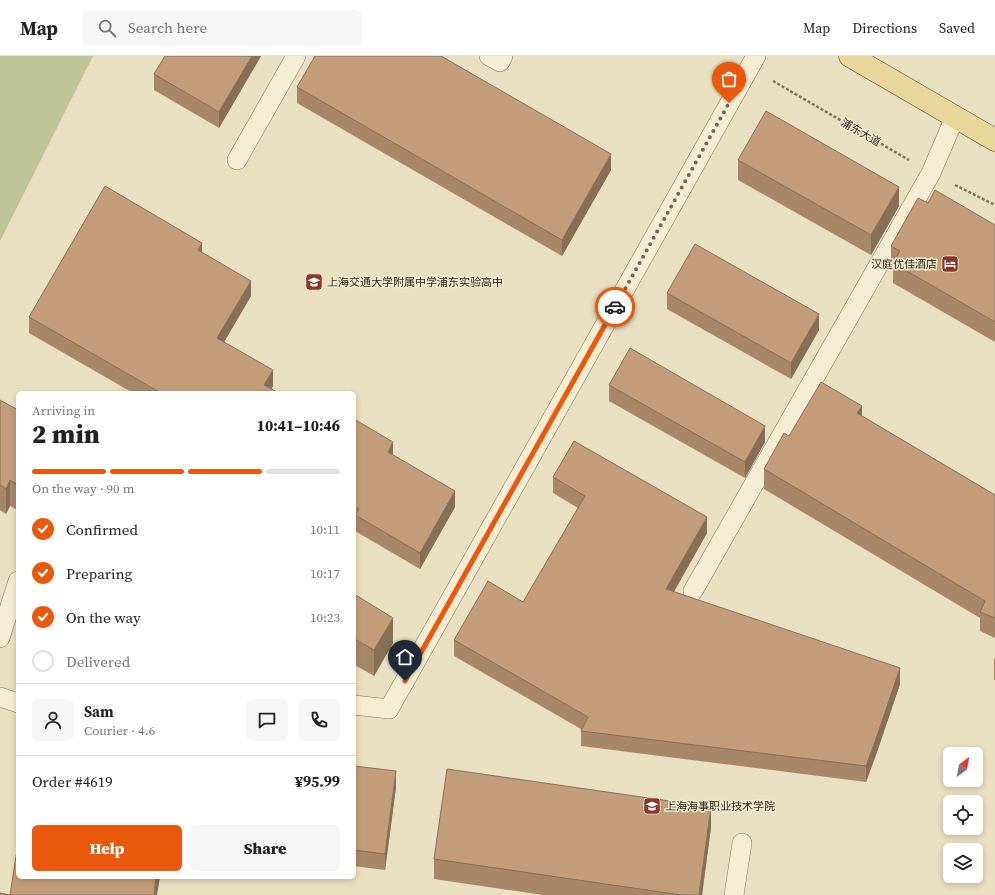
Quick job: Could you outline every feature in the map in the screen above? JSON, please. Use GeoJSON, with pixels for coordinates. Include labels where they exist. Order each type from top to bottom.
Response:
{"type":"FeatureCollection","features":[{"type":"Feature","properties":{"kind":"main road"},"geometry":{"type":"LineString","coordinates":[[850,56],[995,140]]}},
{"type":"Feature","properties":{"kind":"lane"},"geometry":{"type":"LineString","coordinates":[[237,160],[296,56]]}},
{"type":"Feature","properties":{"kind":"lane"},"geometry":{"type":"LineString","coordinates":[[489,56],[500,62],[503,56]]}},
{"type":"Feature","properties":{"kind":"lane"},"geometry":{"type":"LineString","coordinates":[[356,705],[389,709],[752,62]]}},
{"type":"Feature","properties":{"kind":"lane"},"geometry":{"type":"LineString","coordinates":[[693,591],[931,173],[955,117]]}},
{"type":"Feature","properties":{"kind":"lane"},"geometry":{"type":"LineString","coordinates":[[0,638],[16,587]]}},
{"type":"Feature","properties":{"kind":"lane"},"geometry":{"type":"LineString","coordinates":[[0,697],[16,702]]}},
{"type":"Feature","properties":{"kind":"lane"},"geometry":{"type":"LineString","coordinates":[[734,895],[742,843]]}},
{"type":"Feature","properties":{"kind":"path","name":"浦东大道"},"geometry":{"type":"LineString","coordinates":[[752,62],[931,173],[995,205]]}},
{"type":"Feature","properties":{"kind":"green space"},"geometry":{"type":"Polygon","coordinates":[[[0,56],[93,56],[0,241],[0,56]]]}},
{"type":"Feature","properties":{"kind":"building"},"geometry":{"type":"Polygon","coordinates":[[[165,56],[252,56],[219,112],[154,74],[165,56]]]}},
{"type":"Feature","properties":{"kind":"building"},"geometry":{"type":"Polygon","coordinates":[[[315,56],[441,56],[611,154],[562,240],[297,87],[315,56]]]}},
{"type":"Feature","properties":{"kind":"building"},"geometry":{"type":"Polygon","coordinates":[[[766,111],[899,187],[871,235],[738,160],[766,111]]]}},
{"type":"Feature","properties":{"kind":"building"},"geometry":{"type":"Polygon","coordinates":[[[105,186],[202,243],[198,250],[251,281],[217,338],[273,370],[264,385],[275,391],[158,391],[29,317],[105,186]]]}},
{"type":"Feature","properties":{"kind":"building","name":"汉庭优佳酒店"},"geometry":{"type":"Polygon","coordinates":[[[935,190],[995,225],[995,322],[893,263],[900,251],[891,246],[918,198],[928,203],[935,190]]]}},
{"type":"Feature","properties":{"kind":"building"},"geometry":{"type":"Polygon","coordinates":[[[695,244],[819,314],[791,363],[667,293],[695,244]]]}},
{"type":"Feature","properties":{"kind":"building"},"geometry":{"type":"Polygon","coordinates":[[[630,348],[765,426],[745,462],[609,385],[630,348]]]}},
{"type":"Feature","properties":{"kind":"building"},"geometry":{"type":"Polygon","coordinates":[[[821,382],[862,406],[857,413],[995,495],[995,618],[980,612],[985,601],[764,469],[784,433],[789,436],[821,382]]]}},
{"type":"Feature","properties":{"kind":"building"},"geometry":{"type":"Polygon","coordinates":[[[0,400],[16,409],[16,484],[10,480],[6,489],[0,485],[0,400]]]}},
{"type":"Feature","properties":{"kind":"building"},"geometry":{"type":"Polygon","coordinates":[[[356,420],[393,442],[388,452],[455,491],[420,553],[356,516],[359,509],[356,507],[356,420]]]}},
{"type":"Feature","properties":{"kind":"building"},"geometry":{"type":"Polygon","coordinates":[[[574,441],[707,517],[666,589],[900,668],[866,766],[581,731],[588,717],[454,640],[488,581],[523,602],[585,496],[553,477],[574,441]]]}},
{"type":"Feature","properties":{"kind":"building"},"geometry":{"type":"Polygon","coordinates":[[[356,595],[393,618],[374,650],[356,640],[356,595]]]}},
{"type":"Feature","properties":{"kind":"building"},"geometry":{"type":"Polygon","coordinates":[[[356,766],[396,771],[385,854],[356,850],[356,766]]]}},
{"type":"Feature","properties":{"kind":"building"},"geometry":{"type":"Polygon","coordinates":[[[447,769],[711,807],[699,895],[681,895],[434,859],[447,769]]]}},
{"type":"Feature","properties":{"kind":"building"},"geometry":{"type":"Polygon","coordinates":[[[16,857],[16,879],[156,879],[154,895],[10,895],[16,857]]]}},
{"type":"Feature","properties":{"kind":"way so far"},"geometry":{"type":"LineString","coordinates":[[615,307],[729,103]]}},
{"type":"Feature","properties":{"kind":"place","name":"汉庭优佳酒店"},"geometry":{"type":"Point","coordinates":[950,264]}},
{"type":"Feature","properties":{"kind":"place","name":"上海交通大学附属中学浦东实验高中"},"geometry":{"type":"Point","coordinates":[314,282]}},
{"type":"Feature","properties":{"kind":"place","name":"上海海事职业技术学院"},"geometry":{"type":"Point","coordinates":[652,806]}},
{"type":"Feature","properties":{"kind":"route"},"geometry":{"type":"LineString","coordinates":[[405,681],[615,307]]}}]}
